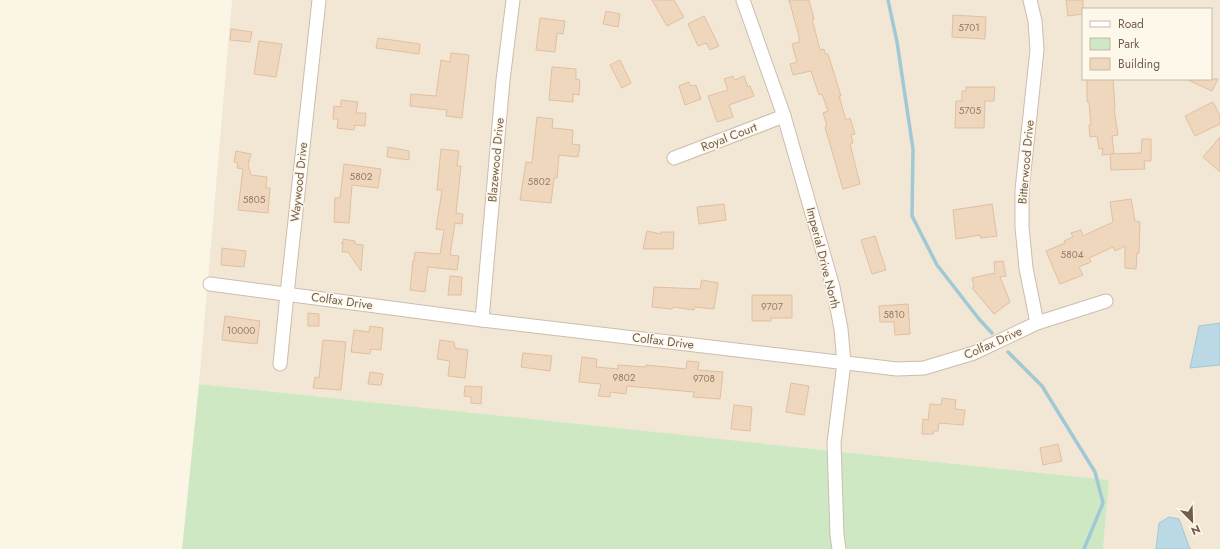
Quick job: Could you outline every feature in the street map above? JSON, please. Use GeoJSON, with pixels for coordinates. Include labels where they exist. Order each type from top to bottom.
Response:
{"type":"FeatureCollection","features":[{"type":"Feature","properties":{"kind":"street","name":"Waywood Drive"},"geometry":{"type":"LineString","coordinates":[[280,364],[319,0]]}},
{"type":"Feature","properties":{"kind":"street","name":"Blazewood Drive"},"geometry":{"type":"LineString","coordinates":[[482,320],[503,80],[514,0]]}},
{"type":"Feature","properties":{"kind":"street","name":"Imperial Drive North"},"geometry":{"type":"LineString","coordinates":[[743,0],[784,116],[833,287],[844,363],[834,443],[837,535],[839,549]]}},
{"type":"Feature","properties":{"kind":"street","name":"Bitterwood Drive"},"geometry":{"type":"LineString","coordinates":[[1030,0],[1037,50],[1022,190],[1022,227],[1026,268],[1037,323]]}},
{"type":"Feature","properties":{"kind":"street","name":"Royal Court"},"geometry":{"type":"LineString","coordinates":[[674,158],[784,116]]}},
{"type":"Feature","properties":{"kind":"street","name":"Colfax Drive"},"geometry":{"type":"LineString","coordinates":[[210,284],[482,320],[897,370],[924,368],[974,353],[1037,323],[1106,301]]}},
{"type":"Feature","properties":{"kind":"shaded area"},"geometry":{"type":"Polygon","coordinates":[[[232,0],[1220,0],[1220,549],[1103,549],[1108,480],[199,384],[232,0]]]}},
{"type":"Feature","properties":{"kind":"green space"},"geometry":{"type":"Polygon","coordinates":[[[199,384],[1109,480],[1103,549],[182,549],[199,384]]]}},
{"type":"Feature","properties":{"kind":"water"},"geometry":{"type":"Polygon","coordinates":[[[1220,323],[1220,365],[1190,368],[1199,326],[1220,323]]]}},
{"type":"Feature","properties":{"kind":"water"},"geometry":{"type":"Polygon","coordinates":[[[1169,517],[1179,519],[1190,549],[1156,549],[1159,523],[1169,517]]]}},
{"type":"Feature","properties":{"kind":"building"},"geometry":{"type":"Polygon","coordinates":[[[652,0],[674,0],[684,17],[667,26],[652,0]]]}},
{"type":"Feature","properties":{"kind":"building"},"geometry":{"type":"Polygon","coordinates":[[[789,0],[809,0],[820,50],[824,49],[825,54],[828,54],[841,96],[839,96],[846,120],[850,118],[855,134],[851,135],[853,143],[850,144],[860,184],[843,189],[825,127],[827,126],[823,113],[828,111],[822,94],[819,95],[811,71],[793,75],[790,64],[797,62],[792,44],[799,42],[799,36],[789,0]]]}},
{"type":"Feature","properties":{"kind":"building"},"geometry":{"type":"Polygon","coordinates":[[[1066,0],[1083,0],[1082,14],[1068,16],[1066,0]]]}},
{"type":"Feature","properties":{"kind":"building"},"geometry":{"type":"Polygon","coordinates":[[[606,11],[620,14],[618,27],[603,24],[606,11]]]}},
{"type":"Feature","properties":{"kind":"building"},"geometry":{"type":"Polygon","coordinates":[[[953,15],[986,17],[985,39],[952,37],[953,15]]]}},
{"type":"Feature","properties":{"kind":"building"},"geometry":{"type":"Polygon","coordinates":[[[704,16],[719,46],[710,50],[706,43],[698,46],[688,24],[704,16]]]}},
{"type":"Feature","properties":{"kind":"building"},"geometry":{"type":"Polygon","coordinates":[[[540,18],[565,21],[563,34],[557,33],[555,52],[536,50],[540,18]]]}},
{"type":"Feature","properties":{"kind":"building"},"geometry":{"type":"Polygon","coordinates":[[[231,29],[252,32],[250,42],[230,40],[231,29]]]}},
{"type":"Feature","properties":{"kind":"building"},"geometry":{"type":"Polygon","coordinates":[[[378,38],[420,44],[419,54],[376,48],[378,38]]]}},
{"type":"Feature","properties":{"kind":"building"},"geometry":{"type":"Polygon","coordinates":[[[259,41],[282,44],[276,77],[254,74],[259,41]]]}},
{"type":"Feature","properties":{"kind":"building"},"geometry":{"type":"Polygon","coordinates":[[[451,53],[469,55],[462,118],[446,116],[447,110],[410,106],[411,94],[436,96],[441,60],[450,62],[451,53]]]}},
{"type":"Feature","properties":{"kind":"building"},"geometry":{"type":"Polygon","coordinates":[[[620,60],[631,83],[622,88],[610,65],[620,60]]]}},
{"type":"Feature","properties":{"kind":"building"},"geometry":{"type":"Polygon","coordinates":[[[552,67],[576,69],[576,79],[580,80],[579,95],[573,94],[573,102],[549,100],[552,67]]]}},
{"type":"Feature","properties":{"kind":"building"},"geometry":{"type":"Polygon","coordinates":[[[733,76],[735,80],[744,76],[748,87],[750,86],[754,96],[729,105],[733,117],[717,122],[708,96],[728,90],[724,79],[733,76]]]}},
{"type":"Feature","properties":{"kind":"building"},"geometry":{"type":"Polygon","coordinates":[[[1218,79],[1212,91],[1188,80],[1218,79]]]}},
{"type":"Feature","properties":{"kind":"building"},"geometry":{"type":"Polygon","coordinates":[[[1087,80],[1113,80],[1114,109],[1118,135],[1112,136],[1114,154],[1102,155],[1103,148],[1099,149],[1097,136],[1090,137],[1089,125],[1091,125],[1089,102],[1087,102],[1087,80]]]}},
{"type":"Feature","properties":{"kind":"building"},"geometry":{"type":"Polygon","coordinates":[[[689,82],[691,86],[696,85],[701,99],[685,105],[679,86],[689,82]]]}},
{"type":"Feature","properties":{"kind":"building"},"geometry":{"type":"Polygon","coordinates":[[[966,87],[995,87],[994,101],[985,101],[984,128],[955,128],[956,101],[962,101],[962,91],[966,91],[966,87]]]}},
{"type":"Feature","properties":{"kind":"building"},"geometry":{"type":"Polygon","coordinates":[[[341,100],[358,102],[356,113],[366,113],[365,126],[355,125],[354,130],[337,128],[338,119],[333,119],[334,106],[341,107],[341,100]]]}},
{"type":"Feature","properties":{"kind":"building"},"geometry":{"type":"Polygon","coordinates":[[[1213,102],[1220,116],[1220,124],[1195,136],[1185,116],[1213,102]]]}},
{"type":"Feature","properties":{"kind":"building"},"geometry":{"type":"Polygon","coordinates":[[[537,117],[553,119],[552,128],[573,130],[572,144],[580,145],[578,157],[559,155],[557,178],[554,178],[551,203],[520,200],[526,162],[532,163],[537,117]]]}},
{"type":"Feature","properties":{"kind":"building"},"geometry":{"type":"Polygon","coordinates":[[[1220,137],[1220,172],[1203,157],[1220,137]]]}},
{"type":"Feature","properties":{"kind":"building"},"geometry":{"type":"Polygon","coordinates":[[[1142,139],[1151,139],[1151,161],[1144,161],[1145,169],[1111,170],[1110,154],[1141,153],[1142,139]]]}},
{"type":"Feature","properties":{"kind":"building"},"geometry":{"type":"Polygon","coordinates":[[[388,147],[409,151],[409,160],[387,157],[388,147]]]}},
{"type":"Feature","properties":{"kind":"building"},"geometry":{"type":"Polygon","coordinates":[[[441,149],[459,151],[457,166],[461,166],[456,213],[463,214],[462,224],[455,223],[450,255],[459,256],[457,270],[428,267],[425,292],[410,290],[415,252],[440,254],[444,230],[436,229],[442,190],[437,190],[441,149]]]}},
{"type":"Feature","properties":{"kind":"building"},"geometry":{"type":"Polygon","coordinates":[[[236,151],[251,154],[248,165],[251,175],[267,177],[266,188],[270,188],[268,213],[238,210],[243,169],[237,168],[238,163],[234,162],[236,151]]]}},
{"type":"Feature","properties":{"kind":"building"},"geometry":{"type":"Polygon","coordinates":[[[344,164],[381,169],[378,188],[352,185],[349,223],[334,222],[335,198],[340,198],[344,164]]]}},
{"type":"Feature","properties":{"kind":"building"},"geometry":{"type":"Polygon","coordinates":[[[1131,199],[1135,221],[1140,222],[1139,253],[1137,253],[1136,269],[1125,268],[1125,246],[1115,251],[1113,247],[1089,258],[1091,262],[1079,267],[1083,275],[1060,284],[1046,251],[1065,243],[1064,241],[1073,237],[1071,233],[1081,230],[1083,236],[1113,222],[1110,202],[1131,199]]]}},
{"type":"Feature","properties":{"kind":"building"},"geometry":{"type":"Polygon","coordinates":[[[724,204],[726,220],[699,224],[697,207],[724,204]]]}},
{"type":"Feature","properties":{"kind":"building"},"geometry":{"type":"Polygon","coordinates":[[[992,204],[997,236],[981,238],[980,235],[956,239],[953,210],[992,204]]]}},
{"type":"Feature","properties":{"kind":"building"},"geometry":{"type":"Polygon","coordinates":[[[647,231],[661,234],[661,232],[674,232],[673,249],[643,249],[647,231]]]}},
{"type":"Feature","properties":{"kind":"building"},"geometry":{"type":"Polygon","coordinates":[[[875,236],[886,270],[872,274],[861,240],[875,236]]]}},
{"type":"Feature","properties":{"kind":"building"},"geometry":{"type":"Polygon","coordinates":[[[343,239],[355,241],[355,244],[363,245],[361,271],[348,252],[342,252],[343,245],[341,243],[343,243],[343,239]]]}},
{"type":"Feature","properties":{"kind":"building"},"geometry":{"type":"Polygon","coordinates":[[[222,248],[246,251],[244,267],[221,265],[222,248]]]}},
{"type":"Feature","properties":{"kind":"building"},"geometry":{"type":"Polygon","coordinates":[[[1003,261],[1006,276],[1000,277],[1010,302],[994,314],[972,288],[974,287],[972,278],[995,273],[994,262],[1003,261]]]}},
{"type":"Feature","properties":{"kind":"building"},"geometry":{"type":"Polygon","coordinates":[[[450,276],[462,277],[461,295],[448,295],[450,276]]]}},
{"type":"Feature","properties":{"kind":"building"},"geometry":{"type":"Polygon","coordinates":[[[702,280],[718,283],[714,309],[695,307],[694,310],[673,307],[672,309],[652,307],[654,287],[700,289],[702,280]]]}},
{"type":"Feature","properties":{"kind":"building"},"geometry":{"type":"Polygon","coordinates":[[[752,295],[792,295],[792,318],[771,318],[771,321],[752,321],[752,295]]]}},
{"type":"Feature","properties":{"kind":"building"},"geometry":{"type":"Polygon","coordinates":[[[908,304],[910,334],[895,335],[894,322],[880,322],[879,306],[908,304]]]}},
{"type":"Feature","properties":{"kind":"building"},"geometry":{"type":"Polygon","coordinates":[[[308,313],[319,314],[319,326],[308,326],[308,313]]]}},
{"type":"Feature","properties":{"kind":"building"},"geometry":{"type":"Polygon","coordinates":[[[225,316],[260,321],[257,344],[222,340],[225,316]]]}},
{"type":"Feature","properties":{"kind":"building"},"geometry":{"type":"Polygon","coordinates":[[[370,326],[383,328],[381,350],[371,349],[370,354],[351,352],[354,330],[369,332],[370,326]]]}},
{"type":"Feature","properties":{"kind":"building"},"geometry":{"type":"Polygon","coordinates":[[[323,340],[346,342],[341,390],[313,388],[315,377],[319,378],[323,340]]]}},
{"type":"Feature","properties":{"kind":"building"},"geometry":{"type":"Polygon","coordinates":[[[440,340],[454,342],[455,348],[468,350],[465,378],[448,376],[450,361],[437,359],[440,340]]]}},
{"type":"Feature","properties":{"kind":"building"},"geometry":{"type":"Polygon","coordinates":[[[523,353],[552,356],[550,371],[521,367],[523,353]]]}},
{"type":"Feature","properties":{"kind":"building"},"geometry":{"type":"Polygon","coordinates":[[[582,357],[597,359],[596,367],[618,369],[618,365],[646,367],[646,365],[686,369],[687,361],[699,362],[698,370],[723,372],[720,399],[693,397],[694,392],[627,386],[626,394],[610,392],[610,397],[598,396],[601,384],[579,382],[582,357]]]}},
{"type":"Feature","properties":{"kind":"building"},"geometry":{"type":"Polygon","coordinates":[[[370,372],[383,374],[381,385],[368,384],[370,372]]]}},
{"type":"Feature","properties":{"kind":"building"},"geometry":{"type":"Polygon","coordinates":[[[791,383],[809,386],[804,415],[786,412],[791,383]]]}},
{"type":"Feature","properties":{"kind":"building"},"geometry":{"type":"Polygon","coordinates":[[[465,386],[482,387],[481,404],[471,403],[471,397],[464,396],[465,386]]]}},
{"type":"Feature","properties":{"kind":"building"},"geometry":{"type":"Polygon","coordinates":[[[942,398],[956,400],[955,409],[965,410],[963,425],[939,423],[938,431],[934,431],[933,434],[922,434],[923,419],[928,420],[930,404],[941,405],[942,398]]]}},
{"type":"Feature","properties":{"kind":"building"},"geometry":{"type":"Polygon","coordinates":[[[734,405],[752,407],[750,431],[731,429],[734,405]]]}},
{"type":"Feature","properties":{"kind":"building"},"geometry":{"type":"Polygon","coordinates":[[[1058,444],[1062,461],[1043,465],[1040,448],[1058,444]]]}},
{"type":"Feature","properties":{"kind":"waterway"},"geometry":{"type":"LineString","coordinates":[[888,0],[897,42],[913,149],[912,216],[937,265],[979,319],[992,333]]}},
{"type":"Feature","properties":{"kind":"waterway"},"geometry":{"type":"LineString","coordinates":[[1008,352],[1042,386],[1095,472],[1103,503],[1084,549]]}}]}
